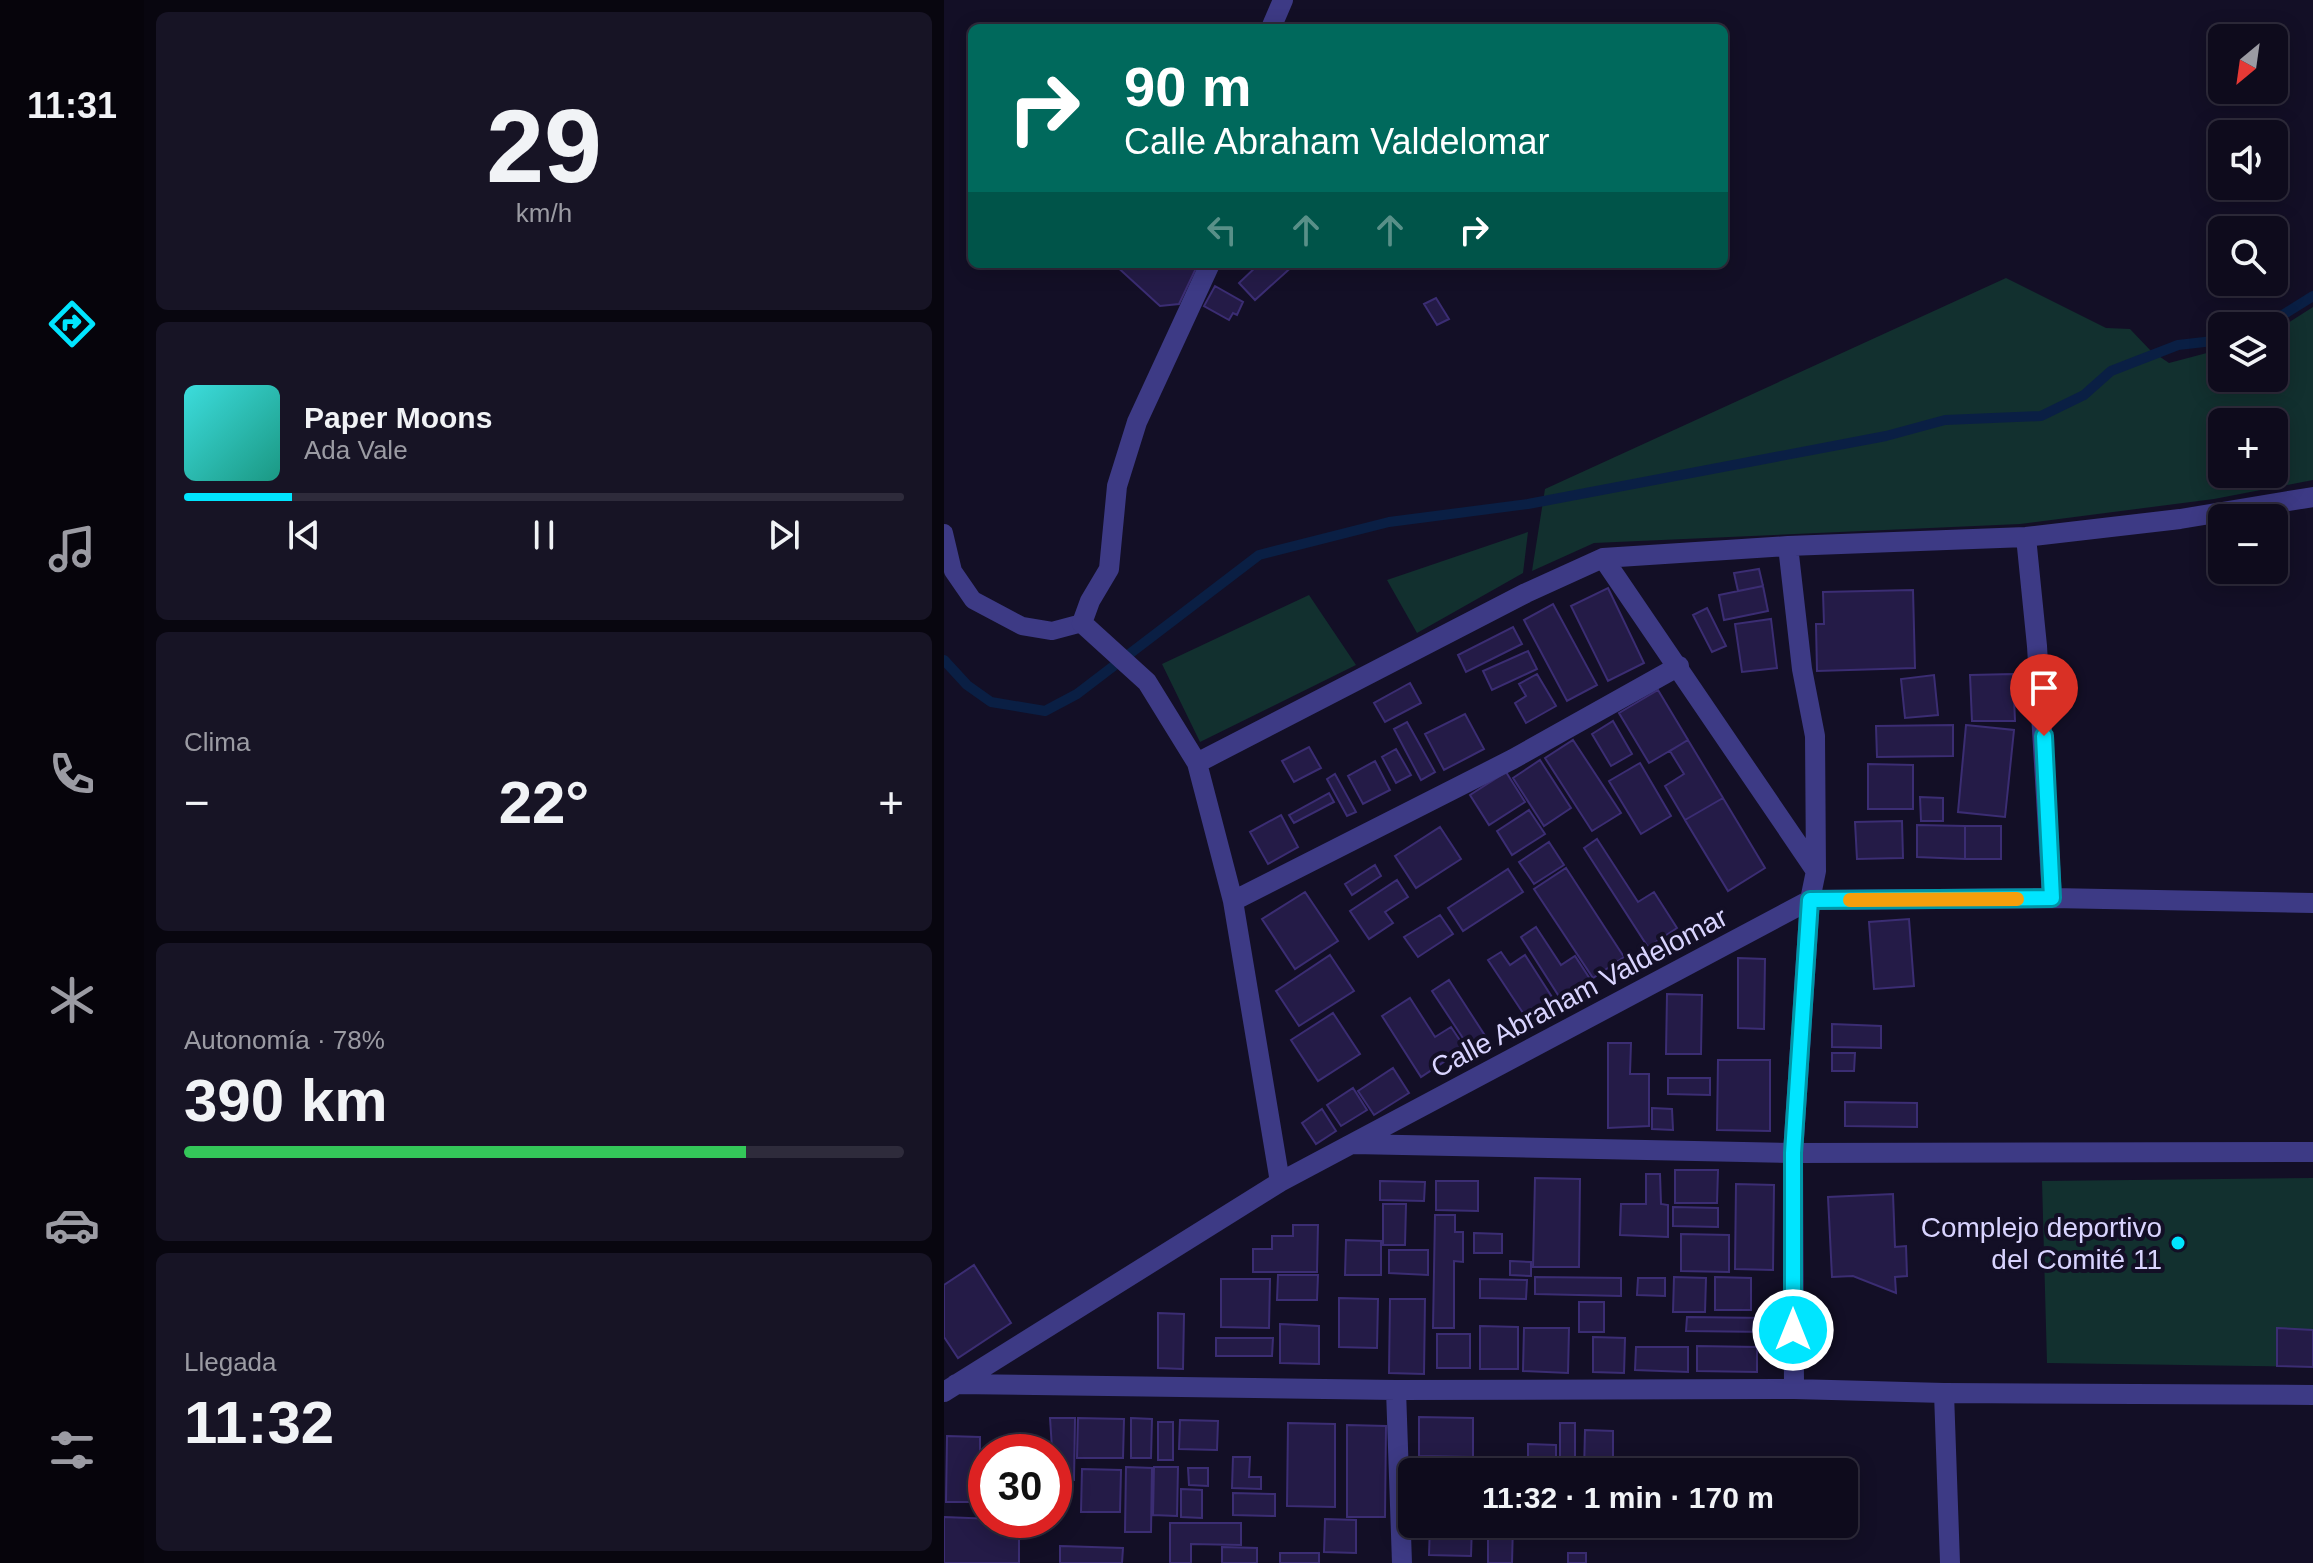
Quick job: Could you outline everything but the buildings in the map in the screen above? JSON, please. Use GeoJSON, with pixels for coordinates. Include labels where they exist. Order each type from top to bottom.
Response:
{"type":"FeatureCollection","features":[{"type":"Feature","properties":{"kind":"street"},"geometry":{"type":"LineString","coordinates":[[1273,24],[1283,0]]}},
{"type":"Feature","properties":{"kind":"street"},"geometry":{"type":"LineString","coordinates":[[1208,268],[1137,422],[1117,486],[1109,569],[1090,601],[1089,630],[1147,682],[1197,763],[1233,901],[1280,1182]]}},
{"type":"Feature","properties":{"kind":"street"},"geometry":{"type":"LineString","coordinates":[[1197,763],[1526,593],[1603,558],[1788,546],[2026,537],[2180,519],[2313,497]]}},
{"type":"Feature","properties":{"kind":"street"},"geometry":{"type":"LineString","coordinates":[[2026,537],[2037,646],[2052,898]]}},
{"type":"Feature","properties":{"kind":"street"},"geometry":{"type":"LineString","coordinates":[[1788,546],[1802,669],[1815,736],[1816,871],[1810,900],[1793,1153],[1794,1389]]}},
{"type":"Feature","properties":{"kind":"street"},"geometry":{"type":"LineString","coordinates":[[1603,558],[1816,871]]}},
{"type":"Feature","properties":{"kind":"street"},"geometry":{"type":"LineString","coordinates":[[1233,901],[1513,759],[1679,666]]}},
{"type":"Feature","properties":{"kind":"street","name":"Calle Abraham Valdelomar"},"geometry":{"type":"LineString","coordinates":[[950,1388],[1280,1182],[1810,900],[2052,898],[2313,903]]}},
{"type":"Feature","properties":{"kind":"street"},"geometry":{"type":"LineString","coordinates":[[1352,1144],[1793,1153],[2313,1152]]}},
{"type":"Feature","properties":{"kind":"street"},"geometry":{"type":"LineString","coordinates":[[950,1388],[1794,1389],[2313,1395]]}},
{"type":"Feature","properties":{"kind":"street"},"geometry":{"type":"LineString","coordinates":[[1396,1390],[1402,1563]]}},
{"type":"Feature","properties":{"kind":"street"},"geometry":{"type":"LineString","coordinates":[[1944,1393],[1950,1563]]}},
{"type":"Feature","properties":{"kind":"lane"},"geometry":{"type":"LineString","coordinates":[[944,533],[953,571],[973,600],[1022,626],[1052,631],[1089,630]]}},
{"type":"Feature","properties":{"kind":"green space"},"geometry":{"type":"Polygon","coordinates":[[[2006,278],[2106,328],[2130,329],[2150,350],[2169,363],[2208,353],[2208,392],[2288,392],[2288,323],[2313,307],[2313,480],[2288,485],[2288,408],[2208,408],[2208,488],[2271,488],[2214,499],[2020,524],[1594,543],[1532,571],[1545,489],[2006,278]]]}},
{"type":"Feature","properties":{"kind":"green space"},"geometry":{"type":"Polygon","coordinates":[[[1528,532],[1523,573],[1417,633],[1387,580],[1528,532]]]}},
{"type":"Feature","properties":{"kind":"green space"},"geometry":{"type":"Polygon","coordinates":[[[1309,595],[1356,665],[1200,742],[1162,664],[1309,595]]]}},
{"type":"Feature","properties":{"kind":"green space","name":"Complejo deportivo del Comité 11"},"geometry":{"type":"Polygon","coordinates":[[[2313,1178],[2313,1367],[2047,1363],[2042,1181],[2313,1178]]]}},
{"type":"Feature","properties":{"kind":"waterway"},"geometry":{"type":"LineString","coordinates":[[2287,312],[2313,296]]}},
{"type":"Feature","properties":{"kind":"waterway"},"geometry":{"type":"LineString","coordinates":[[944,660],[967,685],[991,702],[1045,711],[1077,694],[1259,555],[1389,522],[1528,504],[1886,436],[1945,420],[2041,416],[2084,395],[2111,371],[2178,345],[2208,342]]}},
{"type":"Feature","properties":{"kind":"slow traffic"},"geometry":{"type":"LineString","coordinates":[[1850,900],[2017,899]]}},
{"type":"Feature","properties":{"kind":"place","name":"Complejo deportivo del Comité 11"},"geometry":{"type":"Point","coordinates":[2178,1243]}},
{"type":"Feature","properties":{"kind":"route"},"geometry":{"type":"LineString","coordinates":[[1793,1330],[1793,1153],[1810,900],[2052,898],[2044,736]]}}]}
